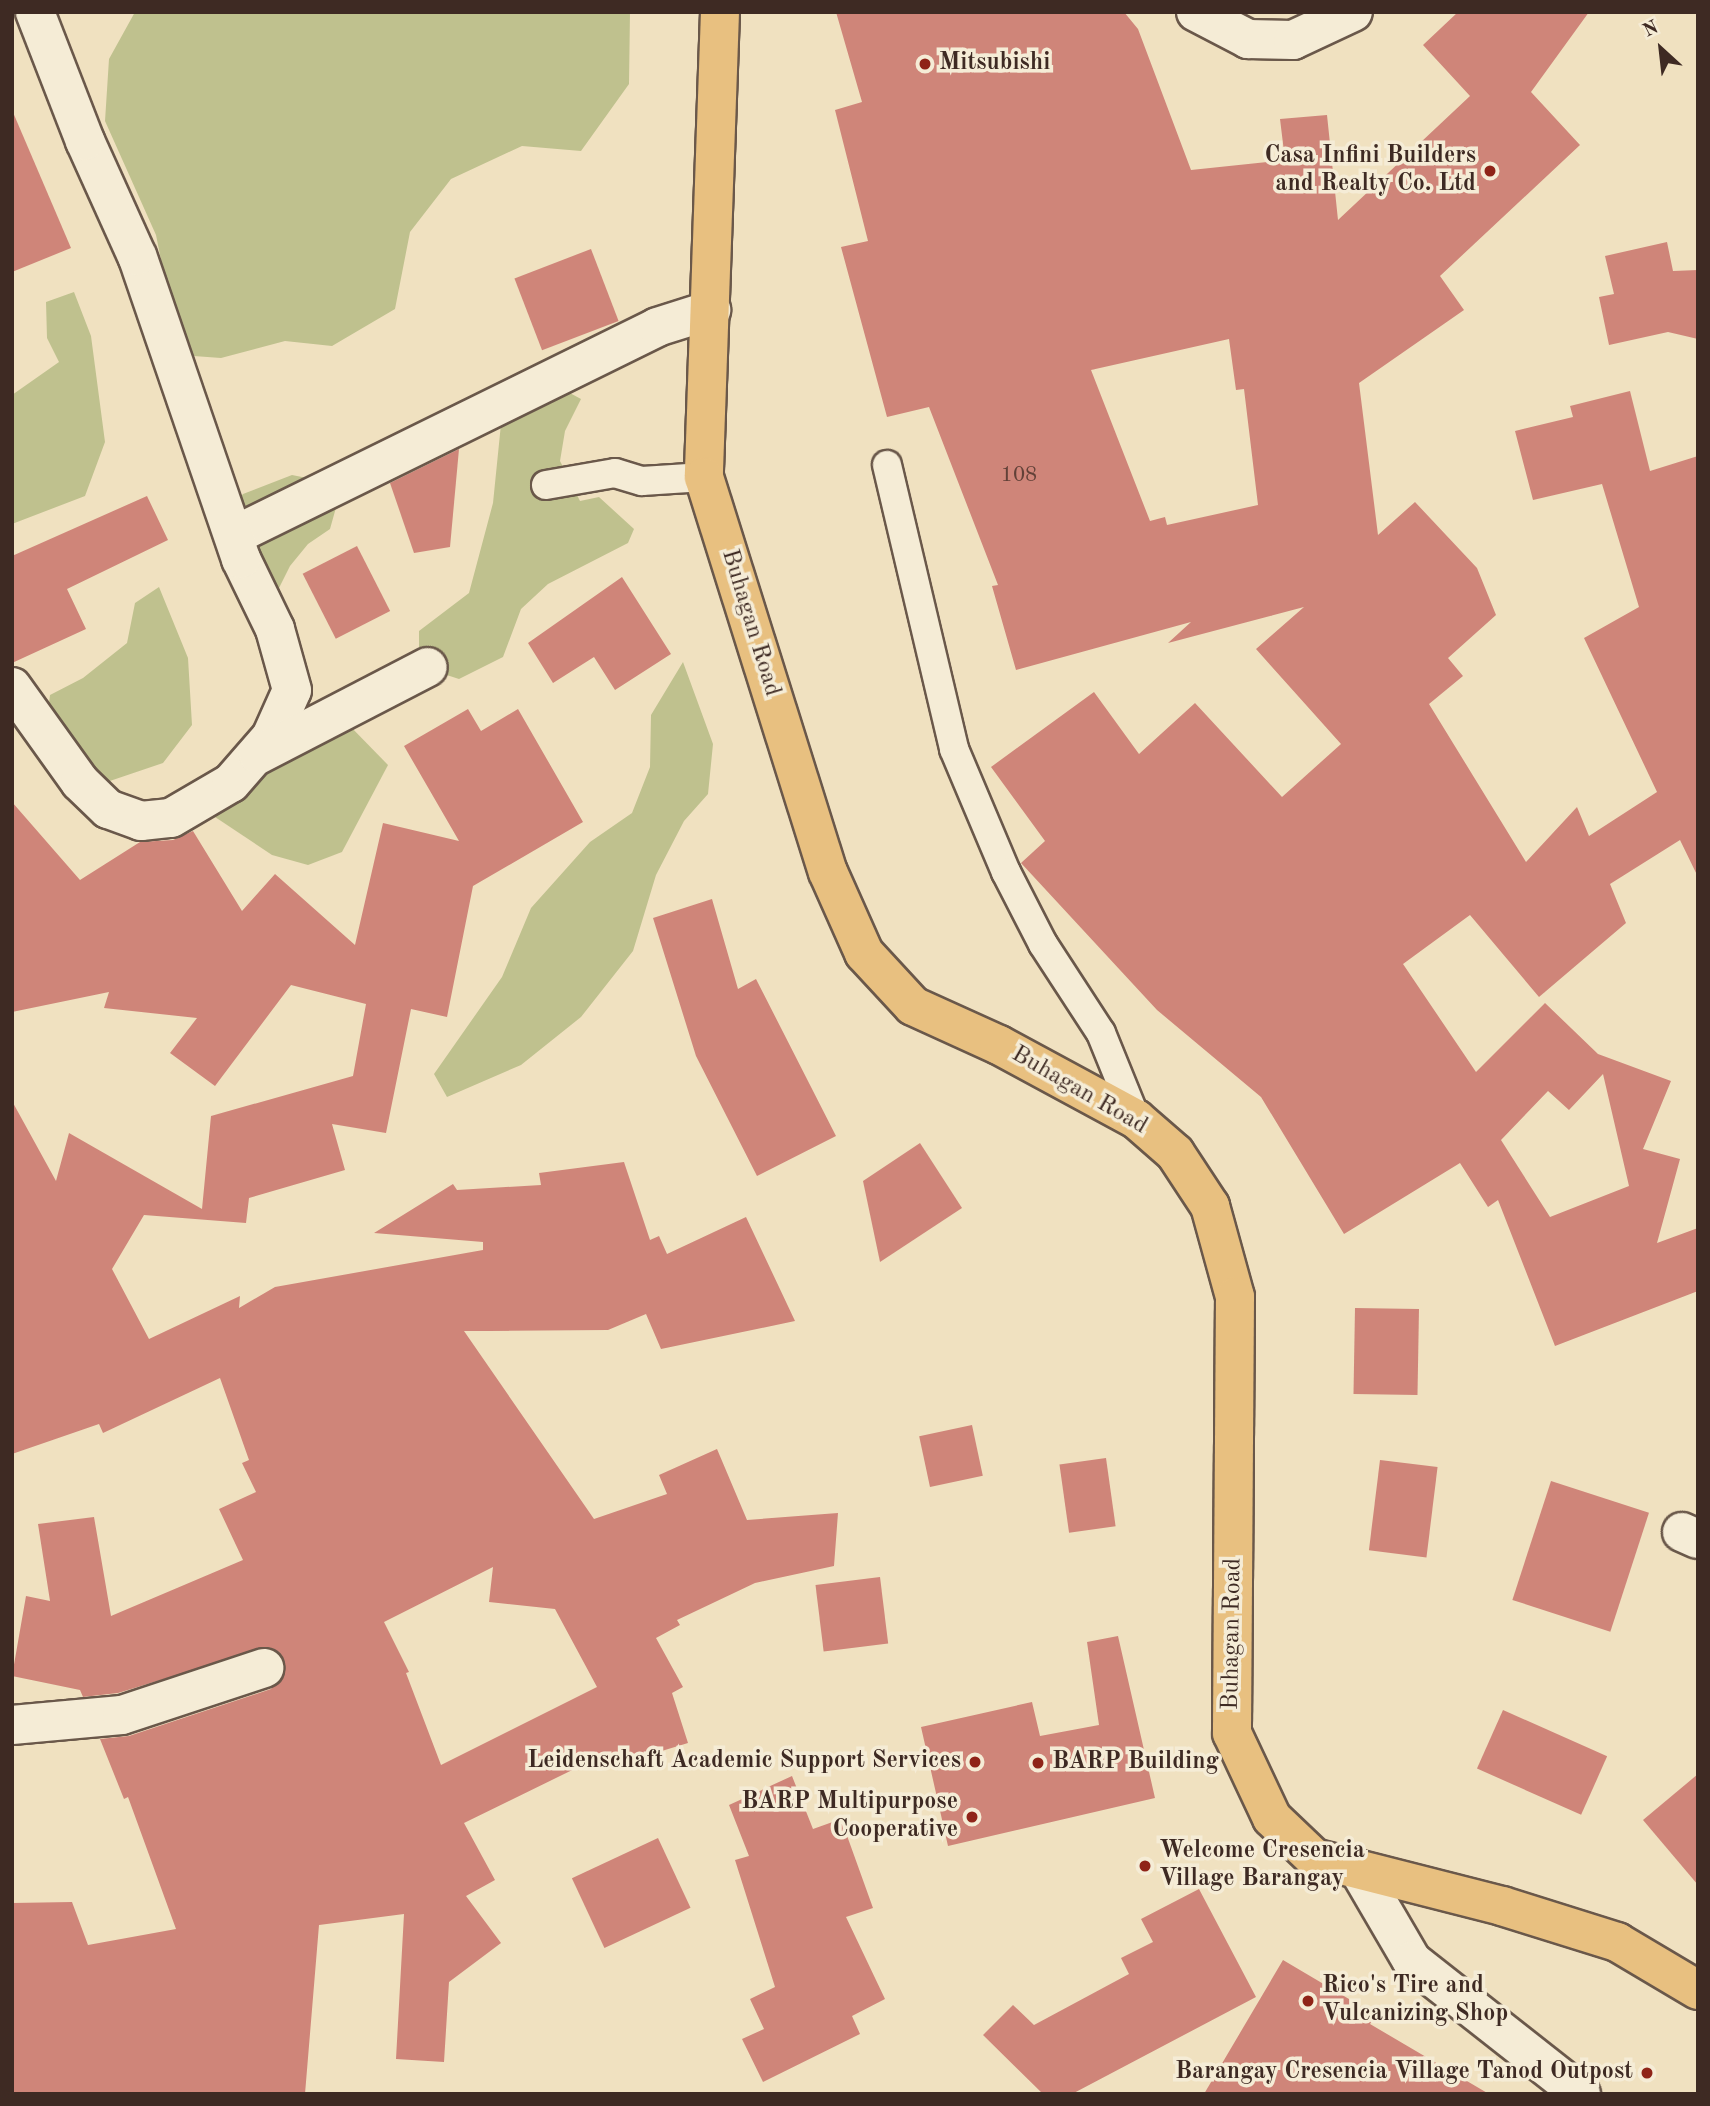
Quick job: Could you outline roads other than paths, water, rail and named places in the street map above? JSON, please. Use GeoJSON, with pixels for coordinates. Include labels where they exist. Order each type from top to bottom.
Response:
{"type":"FeatureCollection","features":[{"type":"Feature","properties":{"kind":"main road","name":"Buhagan Road"},"geometry":{"type":"LineString","coordinates":[[720,12],[704,477],[828,872],[864,953],[913,1006],[999,1045],[1136,1119],[1175,1153],[1210,1206],[1236,1297],[1232,1732],[1272,1818],[1314,1858],[1360,1872],[1502,1906],[1617,1942],[1698,1990]]}},
{"type":"Feature","properties":{"kind":"street"},"geometry":{"type":"LineString","coordinates":[[12,687],[80,782],[108,809],[141,821],[171,818],[231,783],[271,737],[292,690],[275,629],[258,599],[137,256],[35,12]]}},
{"type":"Feature","properties":{"kind":"street"},"geometry":{"type":"LineString","coordinates":[[1196,12],[1248,39],[1293,40],[1353,12]]}},
{"type":"Feature","properties":{"kind":"street"},"geometry":{"type":"LineString","coordinates":[[235,536],[657,327],[710,310]]}},
{"type":"Feature","properties":{"kind":"street"},"geometry":{"type":"LineString","coordinates":[[253,758],[428,667]]}},
{"type":"Feature","properties":{"kind":"street"},"geometry":{"type":"LineString","coordinates":[[12,1725],[122,1715],[264,1668]]}},
{"type":"Feature","properties":{"kind":"street"},"geometry":{"type":"LineString","coordinates":[[1360,1872],[1412,1961],[1581,2094]]}},
{"type":"Feature","properties":{"kind":"lane"},"geometry":{"type":"LineString","coordinates":[[887,465],[954,749],[1006,872],[1043,944],[1101,1033],[1136,1119]]}},
{"type":"Feature","properties":{"kind":"lane"},"geometry":{"type":"LineString","coordinates":[[546,485],[615,473],[642,481],[704,477]]}},
{"type":"Feature","properties":{"kind":"place","name":"Mitsubishi"},"geometry":{"type":"Point","coordinates":[925,64]}},
{"type":"Feature","properties":{"kind":"place","name":"Casa Infini Builders and Realty Co. Ltd"},"geometry":{"type":"Point","coordinates":[1490,171]}},
{"type":"Feature","properties":{"kind":"place","name":"Leidenschaft Academic Support Services"},"geometry":{"type":"Point","coordinates":[975,1762]}},
{"type":"Feature","properties":{"kind":"place","name":"BARP Building"},"geometry":{"type":"Point","coordinates":[1038,1763]}},
{"type":"Feature","properties":{"kind":"place","name":"BARP Multipurpose Cooperative"},"geometry":{"type":"Point","coordinates":[972,1817]}},
{"type":"Feature","properties":{"kind":"place","name":"Welcome Cresencia Village Barangay"},"geometry":{"type":"Point","coordinates":[1145,1866]}},
{"type":"Feature","properties":{"kind":"place","name":"Rico's Tire and Vulcanizing Shop"},"geometry":{"type":"Point","coordinates":[1308,2001]}},
{"type":"Feature","properties":{"kind":"place","name":"Barangay Cresencia Village Tanod Outpost"},"geometry":{"type":"Point","coordinates":[1647,2073]}}]}
